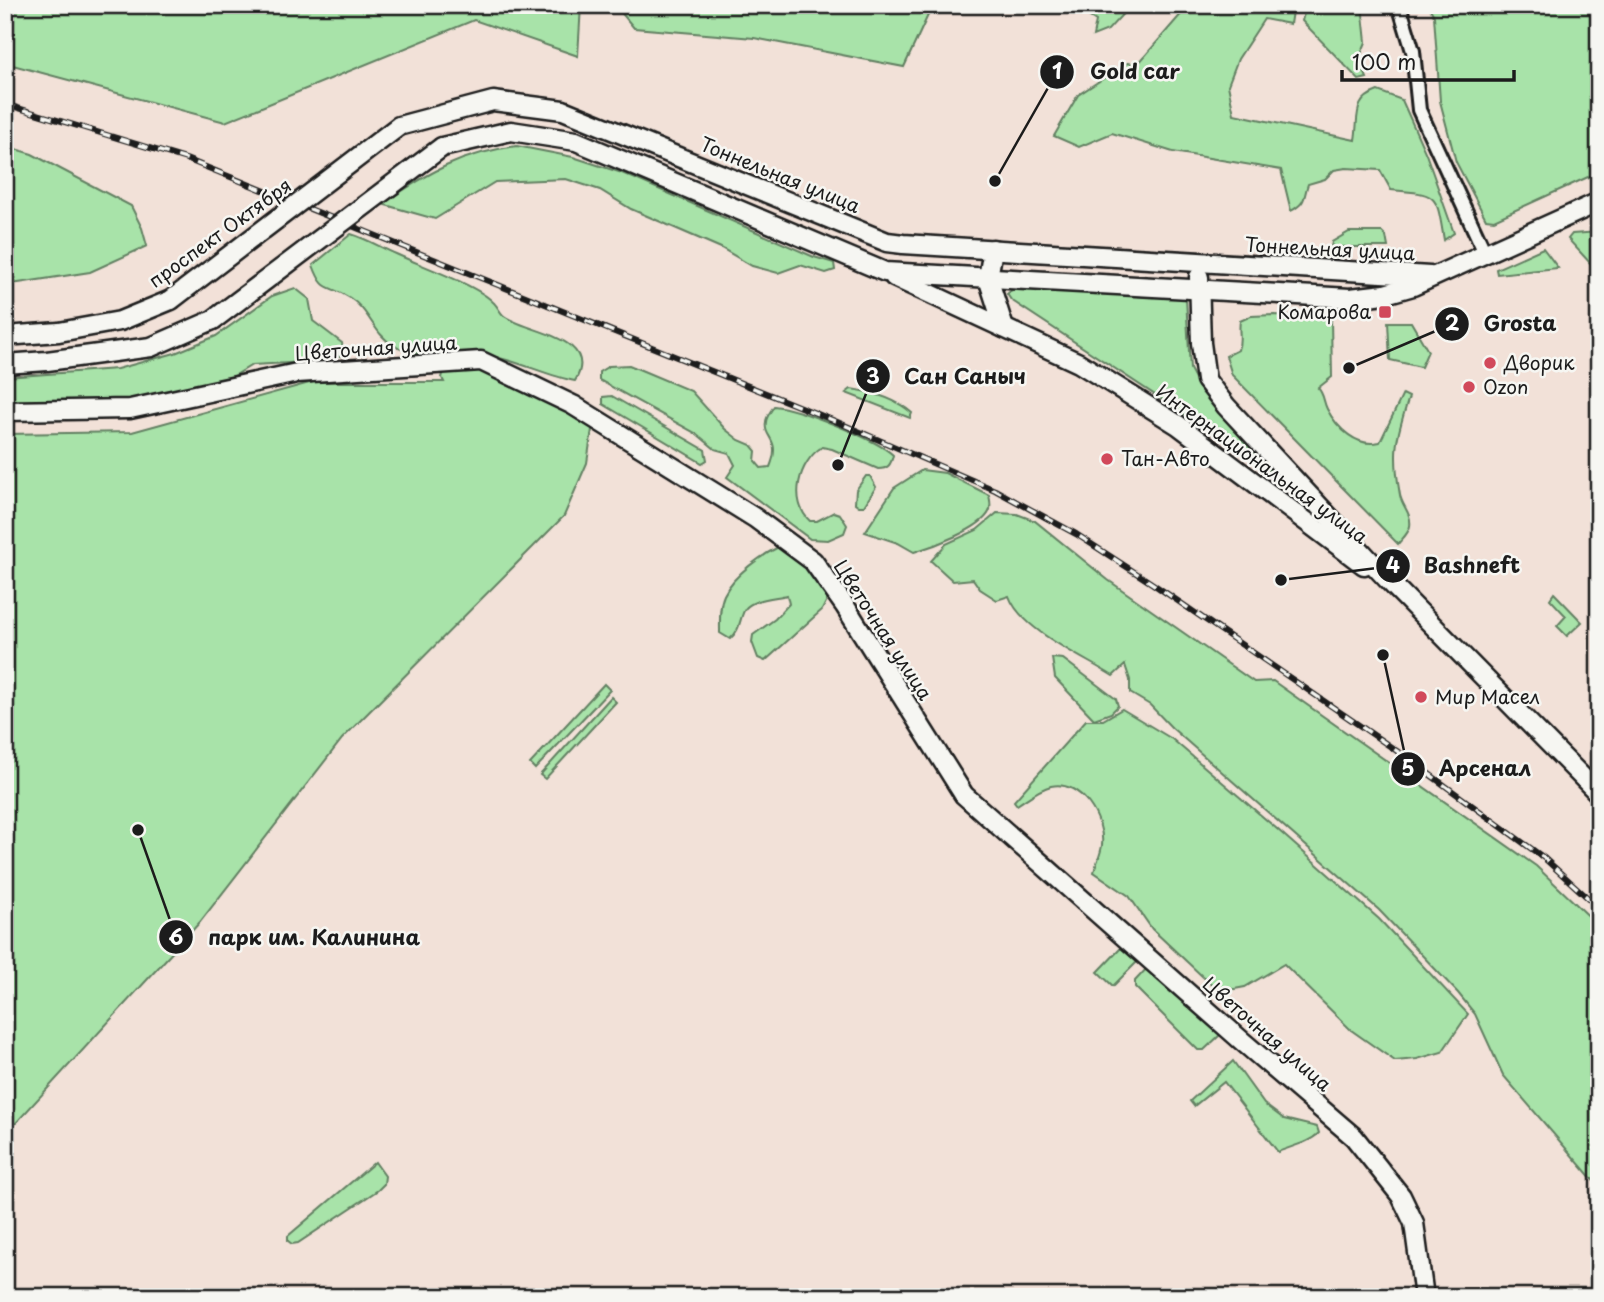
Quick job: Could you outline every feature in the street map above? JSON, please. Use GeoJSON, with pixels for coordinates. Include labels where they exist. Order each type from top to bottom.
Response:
{"type":"FeatureCollection","features":[{"type":"Feature","properties":{"kind":"main road","name":"Тоннельная улица"},"geometry":{"type":"LineString","coordinates":[[399,127],[493,102],[563,110],[887,242],[1433,276]]}},
{"type":"Feature","properties":{"kind":"main road","name":"проспект Октября"},"geometry":{"type":"LineString","coordinates":[[5,336],[59,332],[120,321],[171,300],[399,127]]}},
{"type":"Feature","properties":{"kind":"main road","name":"Тоннельная улица"},"geometry":{"type":"LineString","coordinates":[[5,364],[150,347],[213,320],[442,148],[511,131],[576,141],[885,272],[1350,298],[1385,294],[1433,276]]}},
{"type":"Feature","properties":{"kind":"main road"},"geometry":{"type":"LineString","coordinates":[[1433,276],[1599,202]]}},
{"type":"Feature","properties":{"kind":"main road"},"geometry":{"type":"LineString","coordinates":[[993,249],[988,278],[1003,328]]}},
{"type":"Feature","properties":{"kind":"main road","name":"Интернациональная улица"},"geometry":{"type":"LineString","coordinates":[[1199,263],[1201,343],[1206,380],[1226,406],[1388,580],[1599,794]]}},
{"type":"Feature","properties":{"kind":"main road","name":"Интернациональная улица"},"geometry":{"type":"LineString","coordinates":[[885,272],[1079,363],[1178,425],[1351,556],[1388,580]]}},
{"type":"Feature","properties":{"kind":"main road","name":"Цветочная улица"},"geometry":{"type":"LineString","coordinates":[[5,411],[130,409],[297,373],[481,361],[573,405],[744,511],[813,561],[845,606],[964,795],[1354,1137],[1401,1196],[1414,1223],[1424,1297]]}},
{"type":"Feature","properties":{"kind":"street"},"geometry":{"type":"LineString","coordinates":[[1399,5],[1413,51],[1419,110],[1485,253]]}},
{"type":"Feature","properties":{"kind":"green space"},"geometry":{"type":"Polygon","coordinates":[[[5,5],[581,5],[578,56],[474,20],[225,122],[5,63],[5,5]]]}},
{"type":"Feature","properties":{"kind":"green space"},"geometry":{"type":"Polygon","coordinates":[[[615,5],[929,5],[929,13],[904,67],[754,38],[634,28],[615,5]]]}},
{"type":"Feature","properties":{"kind":"green space"},"geometry":{"type":"Polygon","coordinates":[[[1071,5],[1131,5],[1108,30],[1093,36],[1096,21],[1071,5]]]}},
{"type":"Feature","properties":{"kind":"green space"},"geometry":{"type":"Polygon","coordinates":[[[1189,5],[1293,5],[1290,24],[1264,19],[1238,59],[1228,85],[1234,114],[1355,140],[1358,110],[1364,99],[1378,91],[1402,100],[1426,154],[1454,233],[1444,240],[1439,213],[1433,199],[1418,193],[1391,190],[1380,170],[1334,170],[1325,179],[1308,184],[1302,202],[1291,211],[1281,170],[1173,152],[1112,133],[1079,147],[1054,136],[1078,95],[1127,63],[1138,64],[1189,5]]]}},
{"type":"Feature","properties":{"kind":"green space"},"geometry":{"type":"Polygon","coordinates":[[[1306,5],[1362,5],[1366,42],[1359,59],[1367,78],[1359,80],[1302,21],[1306,5]]]}},
{"type":"Feature","properties":{"kind":"green space"},"geometry":{"type":"Polygon","coordinates":[[[1428,5],[1599,5],[1599,172],[1494,220],[1486,219],[1456,162],[1440,101],[1434,16],[1428,5]]]}},
{"type":"Feature","properties":{"kind":"green space"},"geometry":{"type":"Polygon","coordinates":[[[5,146],[32,154],[131,206],[147,246],[90,272],[5,285],[5,146]]]}},
{"type":"Feature","properties":{"kind":"green space"},"geometry":{"type":"Polygon","coordinates":[[[517,146],[573,157],[622,173],[814,257],[834,263],[835,270],[826,273],[800,265],[778,273],[752,266],[721,248],[631,209],[600,190],[566,179],[495,182],[435,219],[382,204],[415,183],[462,159],[517,146]]]}},
{"type":"Feature","properties":{"kind":"green space"},"geometry":{"type":"Polygon","coordinates":[[[1349,232],[1382,232],[1386,236],[1388,247],[1331,247],[1332,242],[1349,232]]]}},
{"type":"Feature","properties":{"kind":"green space"},"geometry":{"type":"Polygon","coordinates":[[[1599,232],[1599,245],[1592,265],[1568,239],[1572,234],[1599,232]]]}},
{"type":"Feature","properties":{"kind":"green space"},"geometry":{"type":"Polygon","coordinates":[[[351,234],[461,282],[485,296],[503,315],[513,321],[569,345],[578,354],[580,366],[575,381],[490,356],[412,353],[393,345],[381,335],[357,303],[320,281],[313,265],[351,234]]]}},
{"type":"Feature","properties":{"kind":"green space"},"geometry":{"type":"Polygon","coordinates":[[[1543,248],[1558,268],[1497,274],[1496,269],[1543,248]]]}},
{"type":"Feature","properties":{"kind":"green space"},"geometry":{"type":"Polygon","coordinates":[[[295,288],[309,299],[313,321],[342,343],[344,355],[308,362],[252,365],[229,379],[137,401],[5,401],[5,377],[117,369],[175,353],[216,336],[272,296],[295,288]]]}},
{"type":"Feature","properties":{"kind":"green space"},"geometry":{"type":"Polygon","coordinates":[[[1013,289],[1186,298],[1190,369],[1199,386],[1275,470],[1272,472],[1011,300],[1007,294],[1013,289]]]}},
{"type":"Feature","properties":{"kind":"green space"},"geometry":{"type":"Polygon","coordinates":[[[1251,316],[1331,318],[1332,377],[1318,388],[1331,416],[1349,435],[1363,442],[1380,442],[1403,394],[1409,397],[1398,434],[1396,467],[1400,495],[1410,518],[1410,526],[1398,544],[1232,375],[1226,356],[1238,350],[1240,321],[1251,316]]]}},
{"type":"Feature","properties":{"kind":"green space"},"geometry":{"type":"Polygon","coordinates":[[[1388,322],[1411,322],[1428,351],[1421,367],[1390,360],[1388,322]]]}},
{"type":"Feature","properties":{"kind":"green space"},"geometry":{"type":"Polygon","coordinates":[[[629,365],[691,391],[725,429],[751,445],[756,451],[755,461],[761,468],[770,467],[773,457],[773,444],[766,428],[767,418],[774,406],[800,412],[854,433],[884,448],[893,455],[891,461],[887,467],[878,469],[832,449],[822,447],[814,454],[807,462],[799,482],[798,493],[804,513],[810,521],[817,521],[834,512],[840,514],[847,525],[844,533],[828,540],[810,539],[727,477],[735,465],[729,453],[715,449],[697,434],[599,380],[599,372],[609,366],[629,365]]]}},
{"type":"Feature","properties":{"kind":"green space"},"geometry":{"type":"Polygon","coordinates":[[[444,370],[483,370],[593,423],[587,463],[564,516],[342,739],[200,922],[5,1135],[5,434],[132,432],[313,382],[444,382],[444,370]]]}},
{"type":"Feature","properties":{"kind":"green space"},"geometry":{"type":"Polygon","coordinates":[[[851,389],[891,400],[912,413],[910,418],[846,393],[851,389]]]}},
{"type":"Feature","properties":{"kind":"green space"},"geometry":{"type":"Polygon","coordinates":[[[612,396],[705,450],[707,460],[702,463],[603,404],[603,397],[612,396]]]}},
{"type":"Feature","properties":{"kind":"green space"},"geometry":{"type":"Polygon","coordinates":[[[922,470],[945,473],[989,495],[989,512],[966,531],[914,552],[898,543],[865,532],[894,488],[922,470]]]}},
{"type":"Feature","properties":{"kind":"green space"},"geometry":{"type":"Polygon","coordinates":[[[866,476],[870,476],[876,487],[864,506],[859,506],[855,503],[856,490],[866,476]]]}},
{"type":"Feature","properties":{"kind":"green space"},"geometry":{"type":"Polygon","coordinates":[[[997,513],[1017,514],[1035,521],[1108,580],[1254,682],[1273,681],[1536,866],[1599,926],[1599,1187],[1503,1075],[1475,1014],[1458,993],[1379,910],[1172,728],[1150,705],[1130,693],[1130,680],[1125,665],[1113,676],[1039,631],[1026,620],[1009,596],[997,600],[980,589],[973,579],[953,581],[931,561],[946,544],[977,530],[997,513]]]}},
{"type":"Feature","properties":{"kind":"green space"},"geometry":{"type":"Polygon","coordinates":[[[782,545],[811,569],[829,596],[822,610],[765,661],[758,658],[752,642],[753,635],[775,619],[789,604],[787,595],[748,606],[730,639],[720,633],[721,609],[724,595],[734,580],[757,560],[782,545]]]}},
{"type":"Feature","properties":{"kind":"green space"},"geometry":{"type":"Polygon","coordinates":[[[1554,593],[1582,622],[1567,636],[1557,626],[1566,616],[1550,599],[1554,593]]]}},
{"type":"Feature","properties":{"kind":"green space"},"geometry":{"type":"Polygon","coordinates":[[[1052,658],[1063,659],[1116,699],[1118,706],[1111,713],[1094,719],[1055,678],[1052,658]]]}},
{"type":"Feature","properties":{"kind":"green space"},"geometry":{"type":"Polygon","coordinates":[[[604,684],[610,690],[535,769],[530,764],[604,684]]]}},
{"type":"Feature","properties":{"kind":"green space"},"geometry":{"type":"Polygon","coordinates":[[[611,697],[616,702],[545,779],[540,775],[611,697]]]}},
{"type":"Feature","properties":{"kind":"green space"},"geometry":{"type":"Polygon","coordinates":[[[1122,709],[1172,739],[1277,829],[1379,919],[1468,1014],[1442,1052],[1417,1059],[1395,1061],[1351,1030],[1284,964],[1245,987],[1219,992],[1152,929],[1129,896],[1094,872],[1102,835],[1095,813],[1081,795],[1062,786],[1051,786],[1017,805],[1014,801],[1086,720],[1103,720],[1122,709]]]}},
{"type":"Feature","properties":{"kind":"green space"},"geometry":{"type":"Polygon","coordinates":[[[1121,948],[1137,962],[1113,986],[1098,972],[1121,948]]]}},
{"type":"Feature","properties":{"kind":"green space"},"geometry":{"type":"Polygon","coordinates":[[[1147,968],[1166,983],[1167,989],[1201,1016],[1208,1015],[1221,1034],[1204,1050],[1198,1050],[1135,987],[1135,981],[1147,968]]]}},
{"type":"Feature","properties":{"kind":"green space"},"geometry":{"type":"Polygon","coordinates":[[[1233,1061],[1264,1104],[1284,1119],[1317,1127],[1319,1133],[1305,1142],[1278,1152],[1224,1082],[1194,1106],[1190,1101],[1233,1061]]]}},
{"type":"Feature","properties":{"kind":"green space"},"geometry":{"type":"Polygon","coordinates":[[[375,1162],[385,1176],[384,1184],[378,1190],[298,1243],[292,1244],[288,1241],[288,1236],[375,1162]]]}},
{"type":"Feature","properties":{"kind":"railway"},"geometry":{"type":"LineString","coordinates":[[5,104],[186,159],[835,421],[995,490],[1076,534],[1153,584],[1410,760],[1544,858],[1599,908]]}},
{"type":"Feature","properties":{"kind":"place","name":"Gold car"},"geometry":{"type":"Point","coordinates":[995,181]}},
{"type":"Feature","properties":{"kind":"place","name":"Комарова"},"geometry":{"type":"Point","coordinates":[1385,312]}},
{"type":"Feature","properties":{"kind":"place","name":"Дворик"},"geometry":{"type":"Point","coordinates":[1490,363]}},
{"type":"Feature","properties":{"kind":"place","name":"Grosta"},"geometry":{"type":"Point","coordinates":[1349,368]}},
{"type":"Feature","properties":{"kind":"place","name":"Ozon"},"geometry":{"type":"Point","coordinates":[1469,387]}},
{"type":"Feature","properties":{"kind":"place","name":"Тан-Авто"},"geometry":{"type":"Point","coordinates":[1107,459]}},
{"type":"Feature","properties":{"kind":"place","name":"Сан Саныч"},"geometry":{"type":"Point","coordinates":[838,465]}},
{"type":"Feature","properties":{"kind":"place","name":"Bashneft"},"geometry":{"type":"Point","coordinates":[1281,580]}},
{"type":"Feature","properties":{"kind":"place","name":"Арсенал"},"geometry":{"type":"Point","coordinates":[1383,655]}},
{"type":"Feature","properties":{"kind":"place","name":"Мир Масел"},"geometry":{"type":"Point","coordinates":[1421,697]}},
{"type":"Feature","properties":{"kind":"place","name":"парк им. Калинина"},"geometry":{"type":"Point","coordinates":[138,830]}}]}
